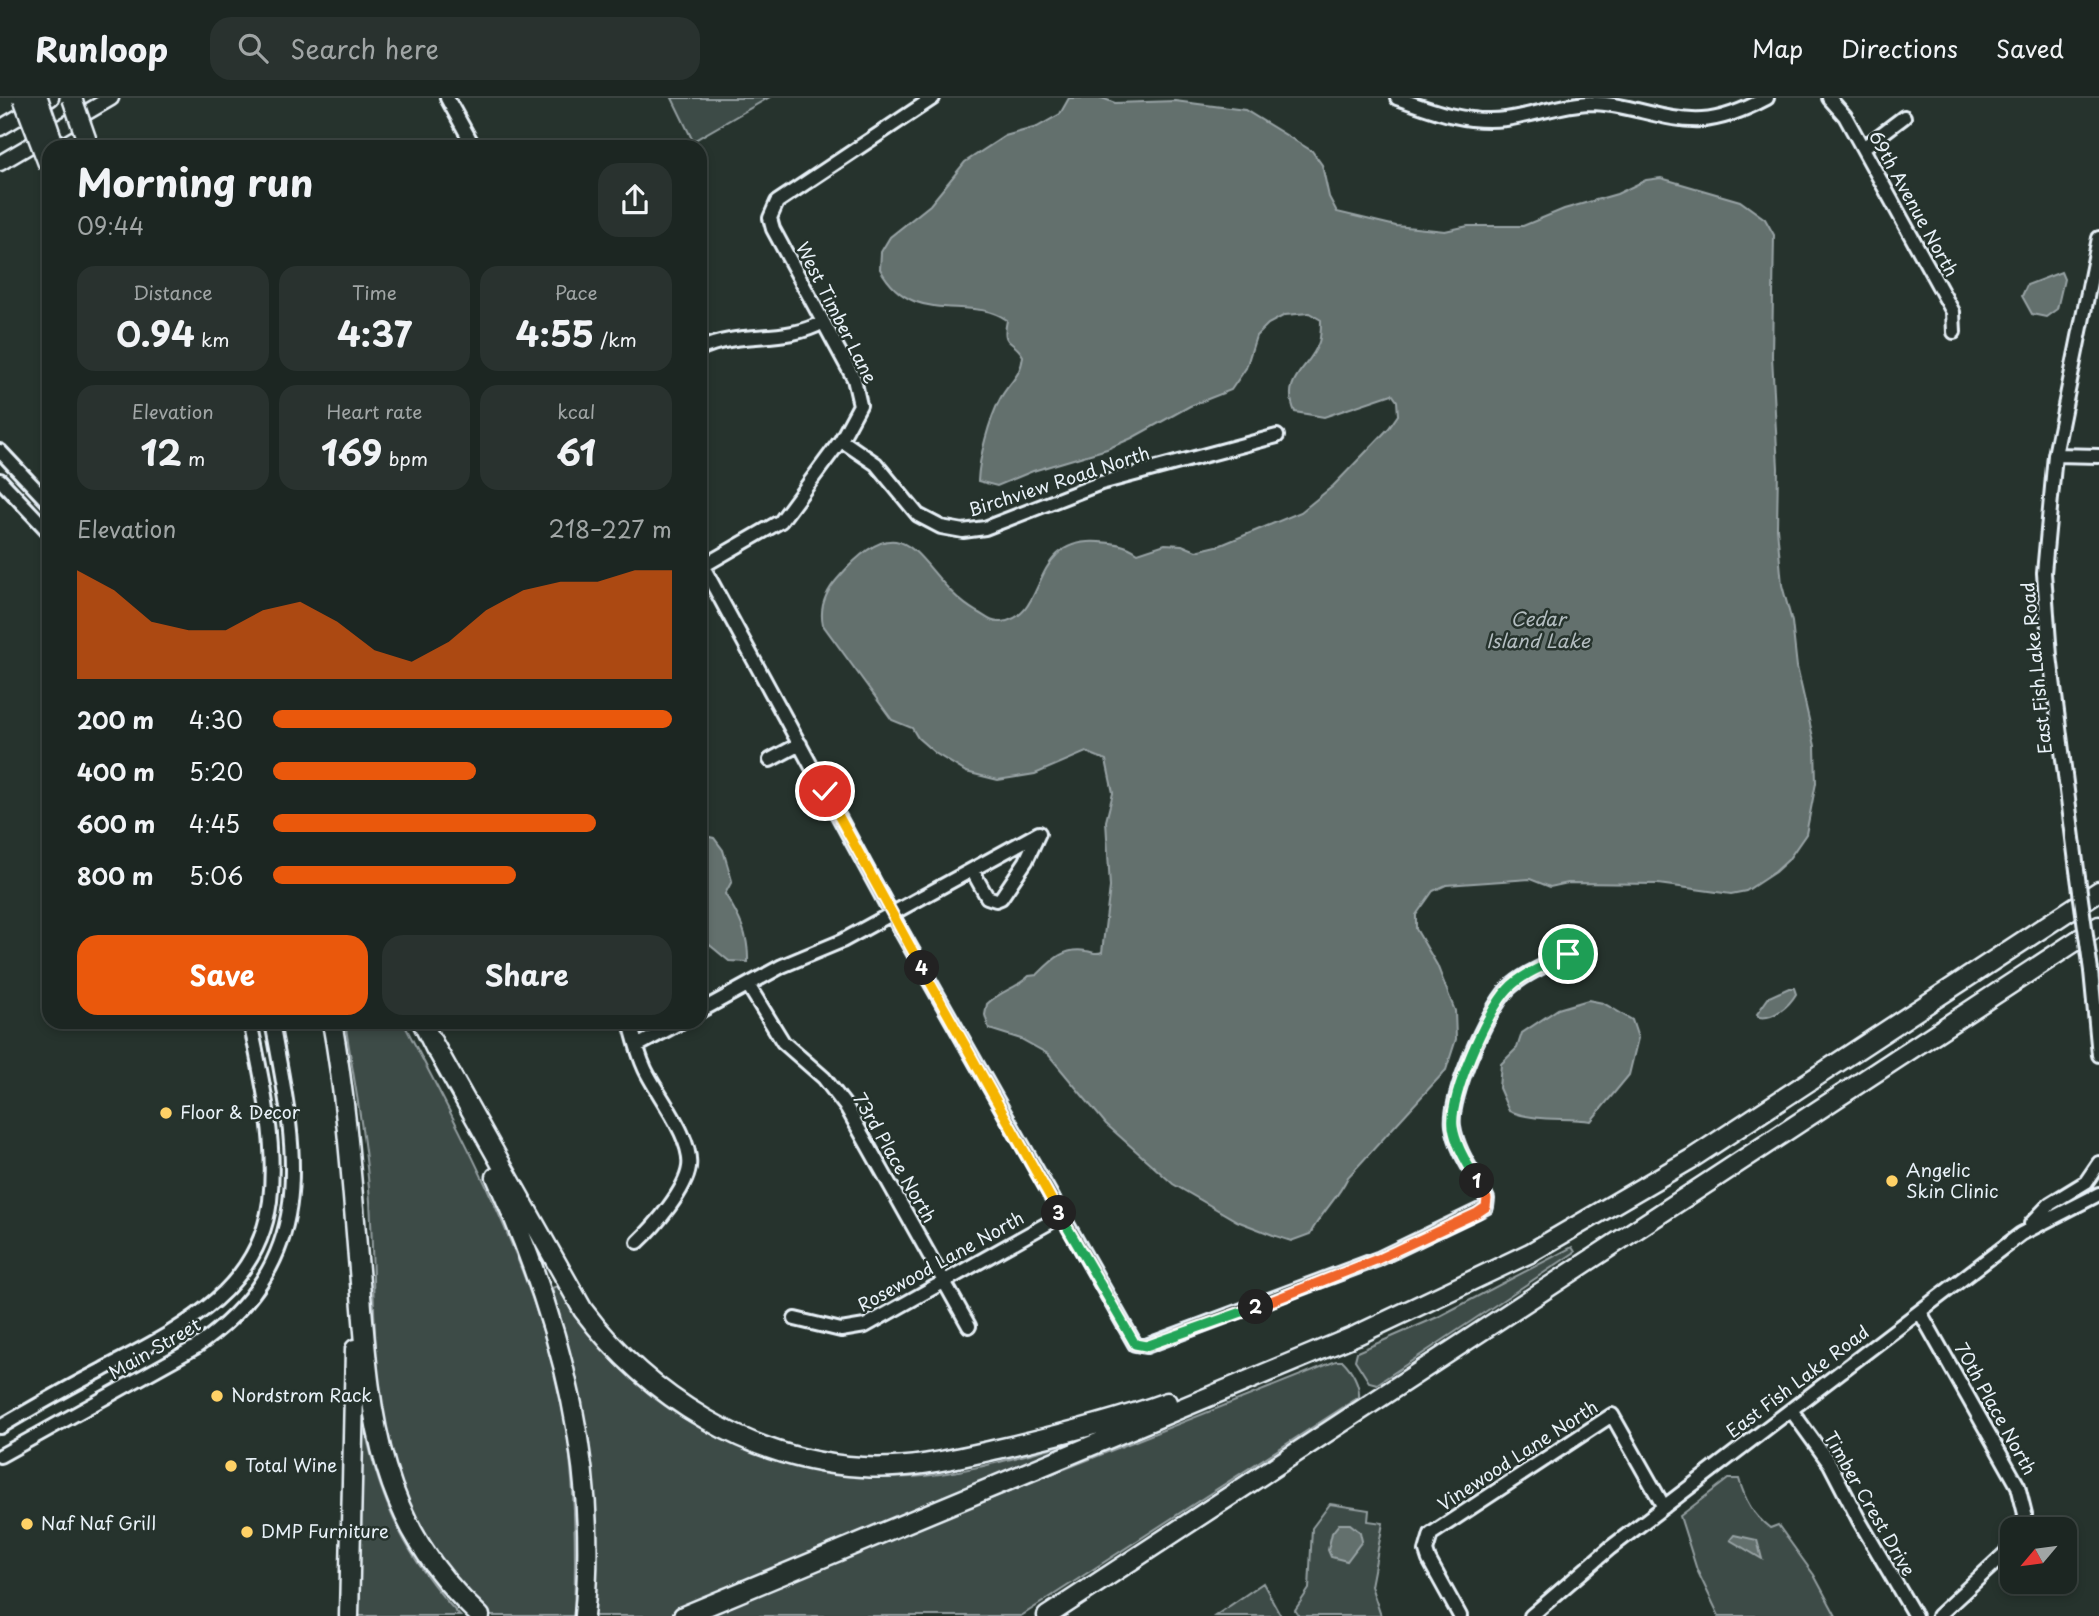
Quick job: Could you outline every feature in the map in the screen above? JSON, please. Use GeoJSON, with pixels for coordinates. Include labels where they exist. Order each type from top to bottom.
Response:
{"type":"FeatureCollection","features":[{"type":"Feature","properties":{"kind":"highway"},"geometry":{"type":"LineString","coordinates":[[23,98],[42,148]]}},
{"type":"Feature","properties":{"kind":"highway"},"geometry":{"type":"LineString","coordinates":[[38,98],[53,140]]}},
{"type":"Feature","properties":{"kind":"highway"},"geometry":{"type":"LineString","coordinates":[[72,98],[87,140]]}},
{"type":"Feature","properties":{"kind":"highway"},"geometry":{"type":"LineString","coordinates":[[85,98],[96,140]]}},
{"type":"Feature","properties":{"kind":"highway"},"geometry":{"type":"LineString","coordinates":[[683,1616],[1448,1294],[1609,1209],[1691,1159],[2099,891]]}},
{"type":"Feature","properties":{"kind":"highway"},"geometry":{"type":"LineString","coordinates":[[1047,1616],[2099,926]]}},
{"type":"Feature","properties":{"kind":"highway"},"geometry":{"type":"LineString","coordinates":[[333,1029],[346,1110],[367,1376],[383,1463],[398,1501],[425,1551],[451,1586],[480,1616]]}},
{"type":"Feature","properties":{"kind":"highway"},"geometry":{"type":"LineString","coordinates":[[426,1029],[569,1288],[596,1327],[625,1360],[660,1390],[703,1417],[756,1443],[804,1458],[859,1467],[932,1463],[1088,1427],[1287,1364]]}},
{"type":"Feature","properties":{"kind":"highway"},"geometry":{"type":"LineString","coordinates":[[432,1041],[516,1221],[556,1335],[579,1447],[585,1516],[584,1616]]}},
{"type":"Feature","properties":{"kind":"highway"},"geometry":{"type":"LineString","coordinates":[[349,1616],[355,1360],[351,1174]]}},
{"type":"Feature","properties":{"kind":"main road"},"geometry":{"type":"LineString","coordinates":[[0,128],[51,98]]}},
{"type":"Feature","properties":{"kind":"main road"},"geometry":{"type":"LineString","coordinates":[[0,163],[111,98]]}},
{"type":"Feature","properties":{"kind":"street"},"geometry":{"type":"LineString","coordinates":[[447,98],[470,140]]}},
{"type":"Feature","properties":{"kind":"street","name":"West Timber Lane"},"geometry":{"type":"LineString","coordinates":[[707,561],[781,521],[841,440],[859,409],[860,400],[855,379],[773,229],[770,218],[777,202],[933,98]]}},
{"type":"Feature","properties":{"kind":"street"},"geometry":{"type":"LineString","coordinates":[[1397,98],[1458,118],[1482,120],[1594,103],[1700,120],[1725,115],[1767,98]]}},
{"type":"Feature","properties":{"kind":"street","name":"69th Avenue North"},"geometry":{"type":"LineString","coordinates":[[1829,98],[1845,116],[1953,312],[1954,332]]}},
{"type":"Feature","properties":{"kind":"street"},"geometry":{"type":"LineString","coordinates":[[1863,148],[1904,117]]}},
{"type":"Feature","properties":{"kind":"street","name":"East Fish Lake Road"},"geometry":{"type":"LineString","coordinates":[[2099,238],[2055,455],[2046,539],[2044,590],[2099,1055]]}},
{"type":"Feature","properties":{"kind":"street"},"geometry":{"type":"LineString","coordinates":[[707,347],[731,338],[800,333],[823,322]]}},
{"type":"Feature","properties":{"kind":"street","name":"Birchview Road North"},"geometry":{"type":"LineString","coordinates":[[841,440],[876,464],[918,515],[941,527],[963,531],[985,528],[1101,483],[1277,436]]}},
{"type":"Feature","properties":{"kind":"street"},"geometry":{"type":"LineString","coordinates":[[0,451],[42,496]]}},
{"type":"Feature","properties":{"kind":"street"},"geometry":{"type":"LineString","coordinates":[[2055,455],[2099,456]]}},
{"type":"Feature","properties":{"kind":"street"},"geometry":{"type":"LineString","coordinates":[[0,480],[42,525]]}},
{"type":"Feature","properties":{"kind":"street"},"geometry":{"type":"LineString","coordinates":[[707,575],[891,913],[1135,1344],[1142,1346],[1234,1314],[1378,1259],[1486,1207],[1487,1199],[1463,1155],[1453,1128],[1458,1087],[1494,1009],[1509,988],[1568,954]]}},
{"type":"Feature","properties":{"kind":"street"},"geometry":{"type":"LineString","coordinates":[[770,760],[800,744]]}},
{"type":"Feature","properties":{"kind":"street"},"geometry":{"type":"LineString","coordinates":[[707,1007],[796,959],[842,941],[1039,833],[1026,861],[1001,898],[996,900],[987,897],[972,870]]}},
{"type":"Feature","properties":{"kind":"street","name":"73rd Place North"},"geometry":{"type":"LineString","coordinates":[[748,985],[783,1042],[824,1078],[847,1108],[970,1326]]}},
{"type":"Feature","properties":{"kind":"street","name":"Main Street"},"geometry":{"type":"LineString","coordinates":[[0,1427],[191,1321],[225,1293],[250,1260],[266,1221],[271,1179],[259,1064],[252,1029]]}},
{"type":"Feature","properties":{"kind":"street","name":"Main Street"},"geometry":{"type":"LineString","coordinates":[[0,1456],[196,1347],[222,1329],[246,1306],[259,1288],[283,1238],[292,1185],[290,1143],[273,1029]]}},
{"type":"Feature","properties":{"kind":"street"},"geometry":{"type":"LineString","coordinates":[[632,1029],[644,1067],[683,1139],[690,1163],[686,1176],[657,1224],[638,1242]]}},
{"type":"Feature","properties":{"kind":"street"},"geometry":{"type":"LineString","coordinates":[[637,1046],[668,1029]]}},
{"type":"Feature","properties":{"kind":"street"},"geometry":{"type":"LineString","coordinates":[[2021,1234],[2050,1204],[2086,1182],[2099,1163]]}},
{"type":"Feature","properties":{"kind":"street","name":"East Fish Lake Road"},"geometry":{"type":"LineString","coordinates":[[1531,1616],[1579,1573],[2021,1234],[2099,1194]]}},
{"type":"Feature","properties":{"kind":"street","name":"Rosewood Lane North"},"geometry":{"type":"LineString","coordinates":[[795,1319],[841,1330],[853,1329],[875,1321],[1061,1216]]}},
{"type":"Feature","properties":{"kind":"street","name":"70th Place North"},"geometry":{"type":"LineString","coordinates":[[1920,1312],[2018,1486],[2024,1517]]}},
{"type":"Feature","properties":{"kind":"street","name":"Timber Crest Drive"},"geometry":{"type":"LineString","coordinates":[[1791,1410],[1830,1464],[1865,1532],[1915,1616]]}},
{"type":"Feature","properties":{"kind":"street","name":"Vinewood Lane North"},"geometry":{"type":"LineString","coordinates":[[1460,1616],[1429,1560],[1426,1551],[1431,1534],[1612,1415],[1664,1507]]}},
{"type":"Feature","properties":{"kind":"street"},"geometry":{"type":"LineString","coordinates":[[1938,1616],[2000,1558]]}},
{"type":"Feature","properties":{"kind":"shaded area"},"geometry":{"type":"Polygon","coordinates":[[[672,98],[768,98],[695,140],[672,98]]]}},
{"type":"Feature","properties":{"kind":"shaded area"},"geometry":{"type":"Polygon","coordinates":[[[346,1029],[407,1029],[480,1173],[525,1277],[543,1331],[558,1386],[573,1485],[574,1616],[488,1616],[438,1558],[406,1497],[392,1457],[378,1373],[370,1201],[363,1134],[346,1029]]]}},
{"type":"Feature","properties":{"kind":"shaded area"},"geometry":{"type":"Polygon","coordinates":[[[1572,1247],[1575,1252],[1377,1384],[1369,1382],[1355,1360],[1357,1352],[1440,1316],[1572,1247]]]}},
{"type":"Feature","properties":{"kind":"shaded area"},"geometry":{"type":"Polygon","coordinates":[[[557,1286],[590,1334],[620,1368],[655,1398],[693,1424],[733,1444],[776,1460],[820,1471],[866,1477],[911,1477],[974,1468],[1077,1441],[1078,1444],[730,1587],[672,1616],[592,1616],[594,1500],[586,1425],[552,1288],[557,1286]]]}},
{"type":"Feature","properties":{"kind":"shaded area"},"geometry":{"type":"Polygon","coordinates":[[[1336,1361],[1343,1361],[1352,1373],[1357,1382],[1359,1397],[1021,1616],[710,1616],[779,1583],[1336,1361]]]}},
{"type":"Feature","properties":{"kind":"shaded area"},"geometry":{"type":"Polygon","coordinates":[[[365,1429],[379,1482],[399,1529],[425,1573],[460,1616],[356,1616],[360,1430],[365,1429]]]}},
{"type":"Feature","properties":{"kind":"shaded area"},"geometry":{"type":"Polygon","coordinates":[[[1728,1479],[1739,1479],[1750,1506],[1764,1523],[1770,1528],[1778,1525],[1814,1575],[1836,1616],[1719,1616],[1697,1570],[1680,1516],[1728,1479]]]}},
{"type":"Feature","properties":{"kind":"shaded area"},"geometry":{"type":"Polygon","coordinates":[[[1330,1504],[1369,1510],[1368,1521],[1383,1523],[1371,1586],[1381,1616],[1299,1616],[1295,1610],[1309,1589],[1312,1528],[1330,1504]]]}},
{"type":"Feature","properties":{"kind":"shaded area"},"geometry":{"type":"Polygon","coordinates":[[[1263,1583],[1281,1616],[1215,1616],[1263,1583]]]}},
{"type":"Feature","properties":{"kind":"water","name":"Cedar Island Lake"},"geometry":{"type":"Polygon","coordinates":[[[1069,98],[1102,98],[1115,103],[1175,101],[1245,110],[1312,151],[1322,165],[1329,197],[1337,212],[1396,226],[1445,231],[1468,226],[1523,226],[1564,209],[1617,194],[1646,180],[1661,178],[1740,201],[1765,219],[1774,235],[1772,356],[1778,468],[1777,528],[1782,585],[1792,622],[1797,667],[1815,746],[1816,783],[1806,834],[1788,860],[1775,872],[1746,891],[1731,894],[1658,884],[1568,883],[1550,887],[1530,879],[1446,885],[1433,891],[1416,915],[1416,929],[1437,965],[1455,1011],[1456,1039],[1446,1070],[1348,1177],[1310,1234],[1291,1241],[1237,1221],[1173,1184],[1106,1124],[1048,1054],[1021,1039],[989,1029],[985,1015],[987,1004],[997,996],[1029,976],[1037,975],[1065,953],[1078,950],[1102,952],[1110,887],[1106,821],[1113,793],[1106,760],[1086,752],[1035,774],[998,780],[966,772],[935,753],[918,738],[912,728],[892,720],[823,625],[823,605],[835,582],[864,553],[883,542],[900,542],[914,550],[957,598],[997,622],[1016,617],[1027,607],[1049,564],[1060,552],[1076,544],[1115,544],[1138,553],[1165,544],[1182,545],[1196,551],[1221,545],[1301,512],[1333,486],[1389,428],[1398,415],[1397,401],[1392,394],[1324,417],[1295,412],[1291,391],[1298,374],[1319,342],[1321,320],[1309,313],[1285,315],[1268,324],[1256,336],[1246,368],[1231,390],[1190,406],[1107,449],[1033,471],[997,486],[978,481],[982,450],[992,417],[1000,399],[1020,369],[1023,356],[1007,339],[1007,320],[975,309],[941,307],[908,298],[893,287],[880,269],[881,252],[890,237],[930,205],[965,162],[1005,136],[1037,127],[1060,114],[1069,98]]]}},
{"type":"Feature","properties":{"kind":"water"},"geometry":{"type":"Polygon","coordinates":[[[2061,272],[2064,279],[2057,309],[2046,317],[2032,314],[2022,296],[2027,285],[2061,272]]]}},
{"type":"Feature","properties":{"kind":"water"},"geometry":{"type":"Polygon","coordinates":[[[707,836],[714,838],[723,850],[732,881],[725,894],[735,910],[747,943],[748,962],[729,961],[707,943],[707,836]]]}},
{"type":"Feature","properties":{"kind":"water"},"geometry":{"type":"Polygon","coordinates":[[[1794,988],[1796,994],[1785,1007],[1770,1016],[1759,1017],[1757,1014],[1769,997],[1794,988]]]}},
{"type":"Feature","properties":{"kind":"water"},"geometry":{"type":"Polygon","coordinates":[[[1588,1000],[1603,1003],[1632,1020],[1638,1038],[1629,1075],[1591,1121],[1540,1118],[1509,1111],[1499,1088],[1501,1064],[1517,1048],[1522,1033],[1558,1009],[1588,1000]]]}},
{"type":"Feature","properties":{"kind":"water"},"geometry":{"type":"Polygon","coordinates":[[[1339,1524],[1350,1524],[1360,1532],[1362,1541],[1347,1561],[1331,1557],[1328,1550],[1332,1533],[1339,1524]]]}},
{"type":"Feature","properties":{"kind":"water"},"geometry":{"type":"Polygon","coordinates":[[[1734,1535],[1757,1540],[1762,1559],[1730,1540],[1734,1535]]]}},
{"type":"Feature","properties":{"kind":"place","name":"Floor & Decor"},"geometry":{"type":"Point","coordinates":[166,1113]}},
{"type":"Feature","properties":{"kind":"place","name":"Angelic Skin Clinic"},"geometry":{"type":"Point","coordinates":[1892,1181]}},
{"type":"Feature","properties":{"kind":"place","name":"Nordstrom Rack"},"geometry":{"type":"Point","coordinates":[217,1396]}},
{"type":"Feature","properties":{"kind":"place","name":"Total Wine"},"geometry":{"type":"Point","coordinates":[231,1466]}},
{"type":"Feature","properties":{"kind":"place","name":"Naf Naf Grill"},"geometry":{"type":"Point","coordinates":[27,1524]}},
{"type":"Feature","properties":{"kind":"place","name":"DMP Furniture"},"geometry":{"type":"Point","coordinates":[247,1532]}},
{"type":"Feature","properties":{"kind":"route"},"geometry":{"type":"LineString","coordinates":[[825,791],[1132,1342],[1139,1346],[1146,1346],[1311,1286],[1456,1224],[1486,1207],[1487,1199],[1463,1155],[1453,1128],[1453,1110],[1458,1087],[1494,1009],[1509,988],[1568,954]]}}]}
